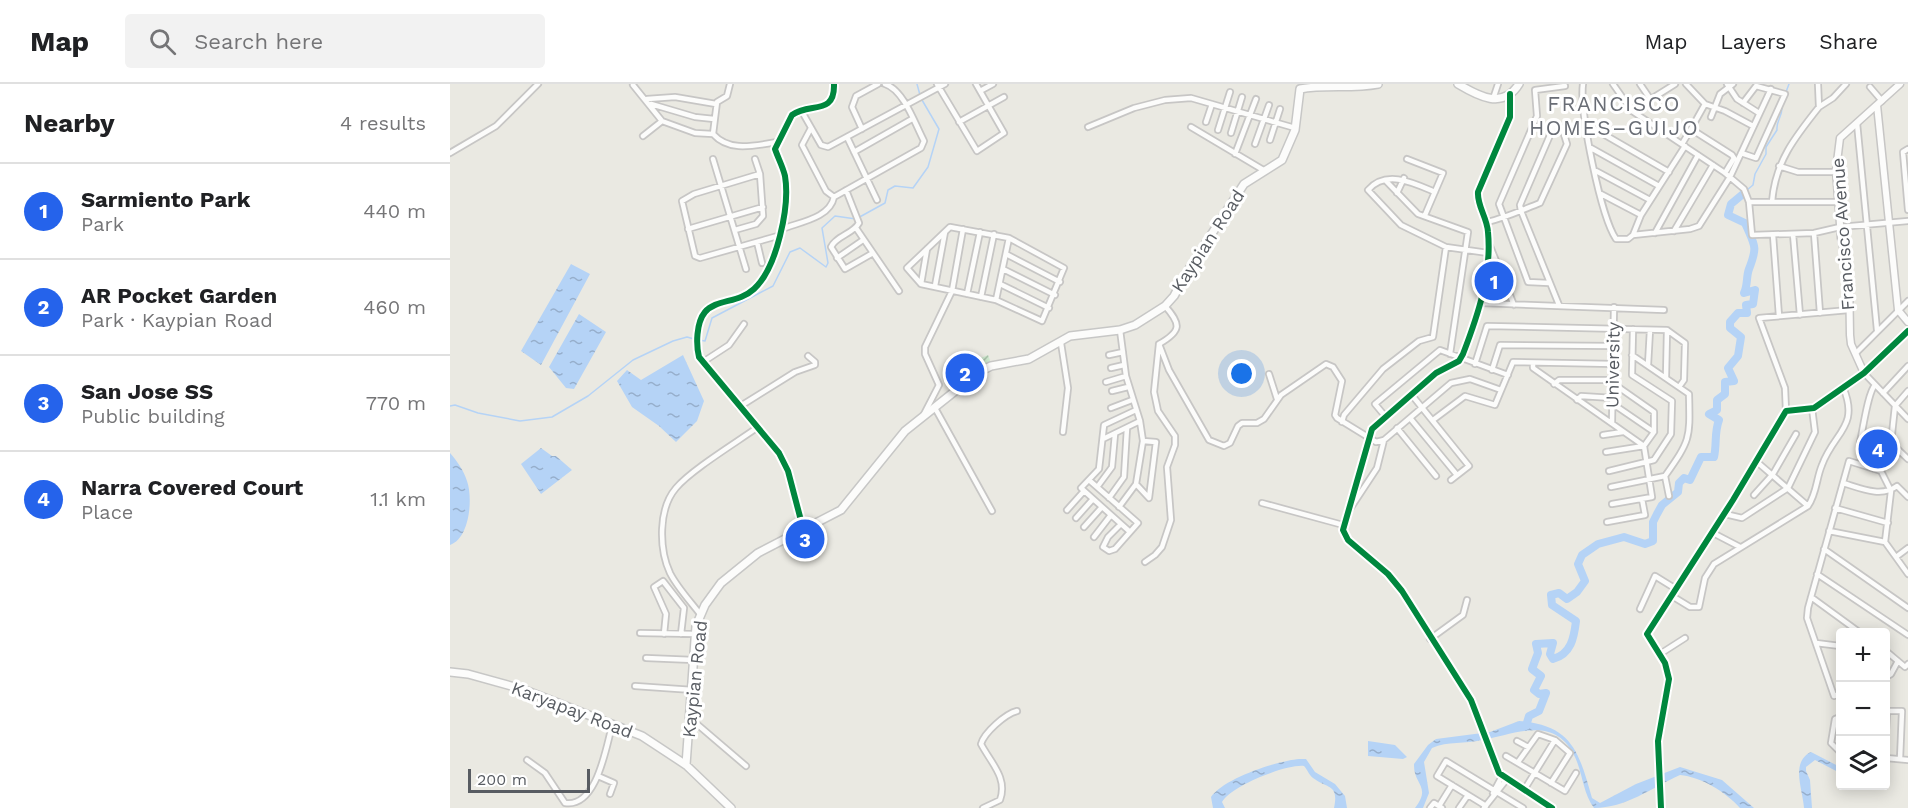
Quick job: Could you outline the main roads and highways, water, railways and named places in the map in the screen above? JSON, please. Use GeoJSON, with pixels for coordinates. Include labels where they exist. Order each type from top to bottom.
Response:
{"type":"FeatureCollection","features":[{"type":"Feature","properties":{"kind":"main road","name":"Kaypian Road"},"geometry":{"type":"LineString","coordinates":[[686,765],[696,634],[700,614],[721,583],[758,553],[804,532],[841,510],[897,440],[979,372],[991,366],[1029,360],[1083,333],[1120,330],[1146,320],[1165,306],[1174,296],[1244,184],[1282,160],[1295,128],[1299,86],[1351,87],[1378,84]]}},
{"type":"Feature","properties":{"kind":"main road"},"geometry":{"type":"LineString","coordinates":[[1458,84],[1479,96],[1492,100],[1510,94],[1519,84]]}},
{"type":"Feature","properties":{"kind":"main road","name":"Karyapay Road"},"geometry":{"type":"LineString","coordinates":[[450,672],[468,674],[522,689],[642,736],[686,765],[731,808]]}},
{"type":"Feature","properties":{"kind":"water"},"geometry":{"type":"Polygon","coordinates":[[[571,264],[590,274],[541,365],[521,351],[571,264]]]}},
{"type":"Feature","properties":{"kind":"water"},"geometry":{"type":"Polygon","coordinates":[[[579,314],[606,332],[574,389],[566,388],[549,367],[579,314]]]}},
{"type":"Feature","properties":{"kind":"water"},"geometry":{"type":"Polygon","coordinates":[[[683,355],[704,401],[697,421],[676,442],[659,426],[632,407],[617,381],[627,370],[641,380],[683,355]]]}},
{"type":"Feature","properties":{"kind":"water"},"geometry":{"type":"Polygon","coordinates":[[[541,448],[552,456],[556,456],[572,470],[541,494],[521,464],[541,448]]]}},
{"type":"Feature","properties":{"kind":"water"},"geometry":{"type":"Polygon","coordinates":[[[450,453],[467,481],[470,507],[462,534],[450,545],[450,453]]]}},
{"type":"Feature","properties":{"kind":"water"},"geometry":{"type":"Polygon","coordinates":[[[1519,721],[1551,728],[1571,744],[1583,768],[1592,798],[1600,803],[1636,784],[1680,767],[1722,780],[1754,808],[1740,808],[1713,786],[1680,775],[1628,801],[1594,808],[1587,795],[1573,753],[1564,741],[1554,734],[1531,730],[1432,748],[1424,762],[1429,793],[1423,808],[1415,808],[1420,801],[1422,790],[1414,771],[1414,764],[1428,745],[1436,739],[1490,732],[1519,721]]]}},
{"type":"Feature","properties":{"kind":"water"},"geometry":{"type":"Polygon","coordinates":[[[1368,741],[1395,745],[1407,757],[1403,759],[1368,756],[1368,741]]]}},
{"type":"Feature","properties":{"kind":"water"},"geometry":{"type":"Polygon","coordinates":[[[1811,752],[1836,765],[1836,771],[1815,760],[1806,767],[1810,780],[1812,808],[1804,808],[1799,777],[1801,762],[1811,752]]]}},
{"type":"Feature","properties":{"kind":"water"},"geometry":{"type":"Polygon","coordinates":[[[1306,759],[1315,772],[1335,784],[1345,796],[1347,808],[1334,808],[1334,791],[1313,778],[1304,766],[1296,766],[1273,772],[1247,783],[1227,796],[1222,802],[1225,808],[1213,808],[1211,797],[1227,783],[1265,767],[1306,759]]]}},
{"type":"Feature","properties":{"kind":"waterway"},"geometry":{"type":"LineString","coordinates":[[917,84],[920,95]]}},
{"type":"Feature","properties":{"kind":"waterway"},"geometry":{"type":"LineString","coordinates":[[1786,92],[1789,84]]}},
{"type":"Feature","properties":{"kind":"waterway"},"geometry":{"type":"LineString","coordinates":[[699,340],[705,341],[712,318],[773,286],[790,252],[800,248],[826,267],[828,263],[822,228],[835,216],[856,219],[885,203],[888,190],[895,186],[913,188],[928,167],[939,129],[922,100]]}},
{"type":"Feature","properties":{"kind":"waterway"},"geometry":{"type":"LineString","coordinates":[[1747,190],[1753,185],[1755,174],[1766,154],[1766,147],[1777,130],[1782,108]]}},
{"type":"Feature","properties":{"kind":"waterway"},"geometry":{"type":"LineString","coordinates":[[1526,726],[1529,716],[1539,711],[1546,693],[1539,694],[1534,690],[1541,676],[1532,669],[1538,653],[1536,644],[1553,643],[1550,654],[1553,659],[1568,649],[1574,633],[1576,621],[1552,605],[1551,595],[1559,593],[1567,599],[1577,592],[1585,581],[1578,564],[1582,555],[1598,544],[1624,537],[1645,544],[1653,541],[1653,522],[1662,505],[1678,492],[1679,483],[1684,478],[1690,480],[1701,457],[1714,457],[1719,420],[1709,414],[1717,410],[1717,400],[1725,394],[1725,382],[1734,381],[1728,368],[1738,356],[1741,337],[1730,328],[1730,322],[1738,313],[1747,313],[1746,305],[1753,304],[1755,290],[1744,293],[1754,255],[1753,242],[1745,223],[1728,215],[1731,204],[1743,194]]}},
{"type":"Feature","properties":{"kind":"waterway"},"geometry":{"type":"LineString","coordinates":[[450,406],[455,405],[478,413],[520,421],[552,417],[588,396],[633,360],[673,341],[687,337],[694,339]]}},
{"type":"Feature","properties":{"kind":"place","name":"Sarmiento Park"},"geometry":{"type":"Point","coordinates":[1494,281]}},
{"type":"Feature","properties":{"kind":"place","name":"AR Pocket Garden"},"geometry":{"type":"Point","coordinates":[965,373]}},
{"type":"Feature","properties":{"kind":"place","name":"Narra Covered Court"},"geometry":{"type":"Point","coordinates":[1878,449]}},
{"type":"Feature","properties":{"kind":"place","name":"San Jose SS"},"geometry":{"type":"Point","coordinates":[805,539]}},
{"type":"Feature","properties":{"kind":"district","name":"FRANCISCO HOMES–GUIJO"},"geometry":{"type":"Point","coordinates":[1614,116]}}]}
